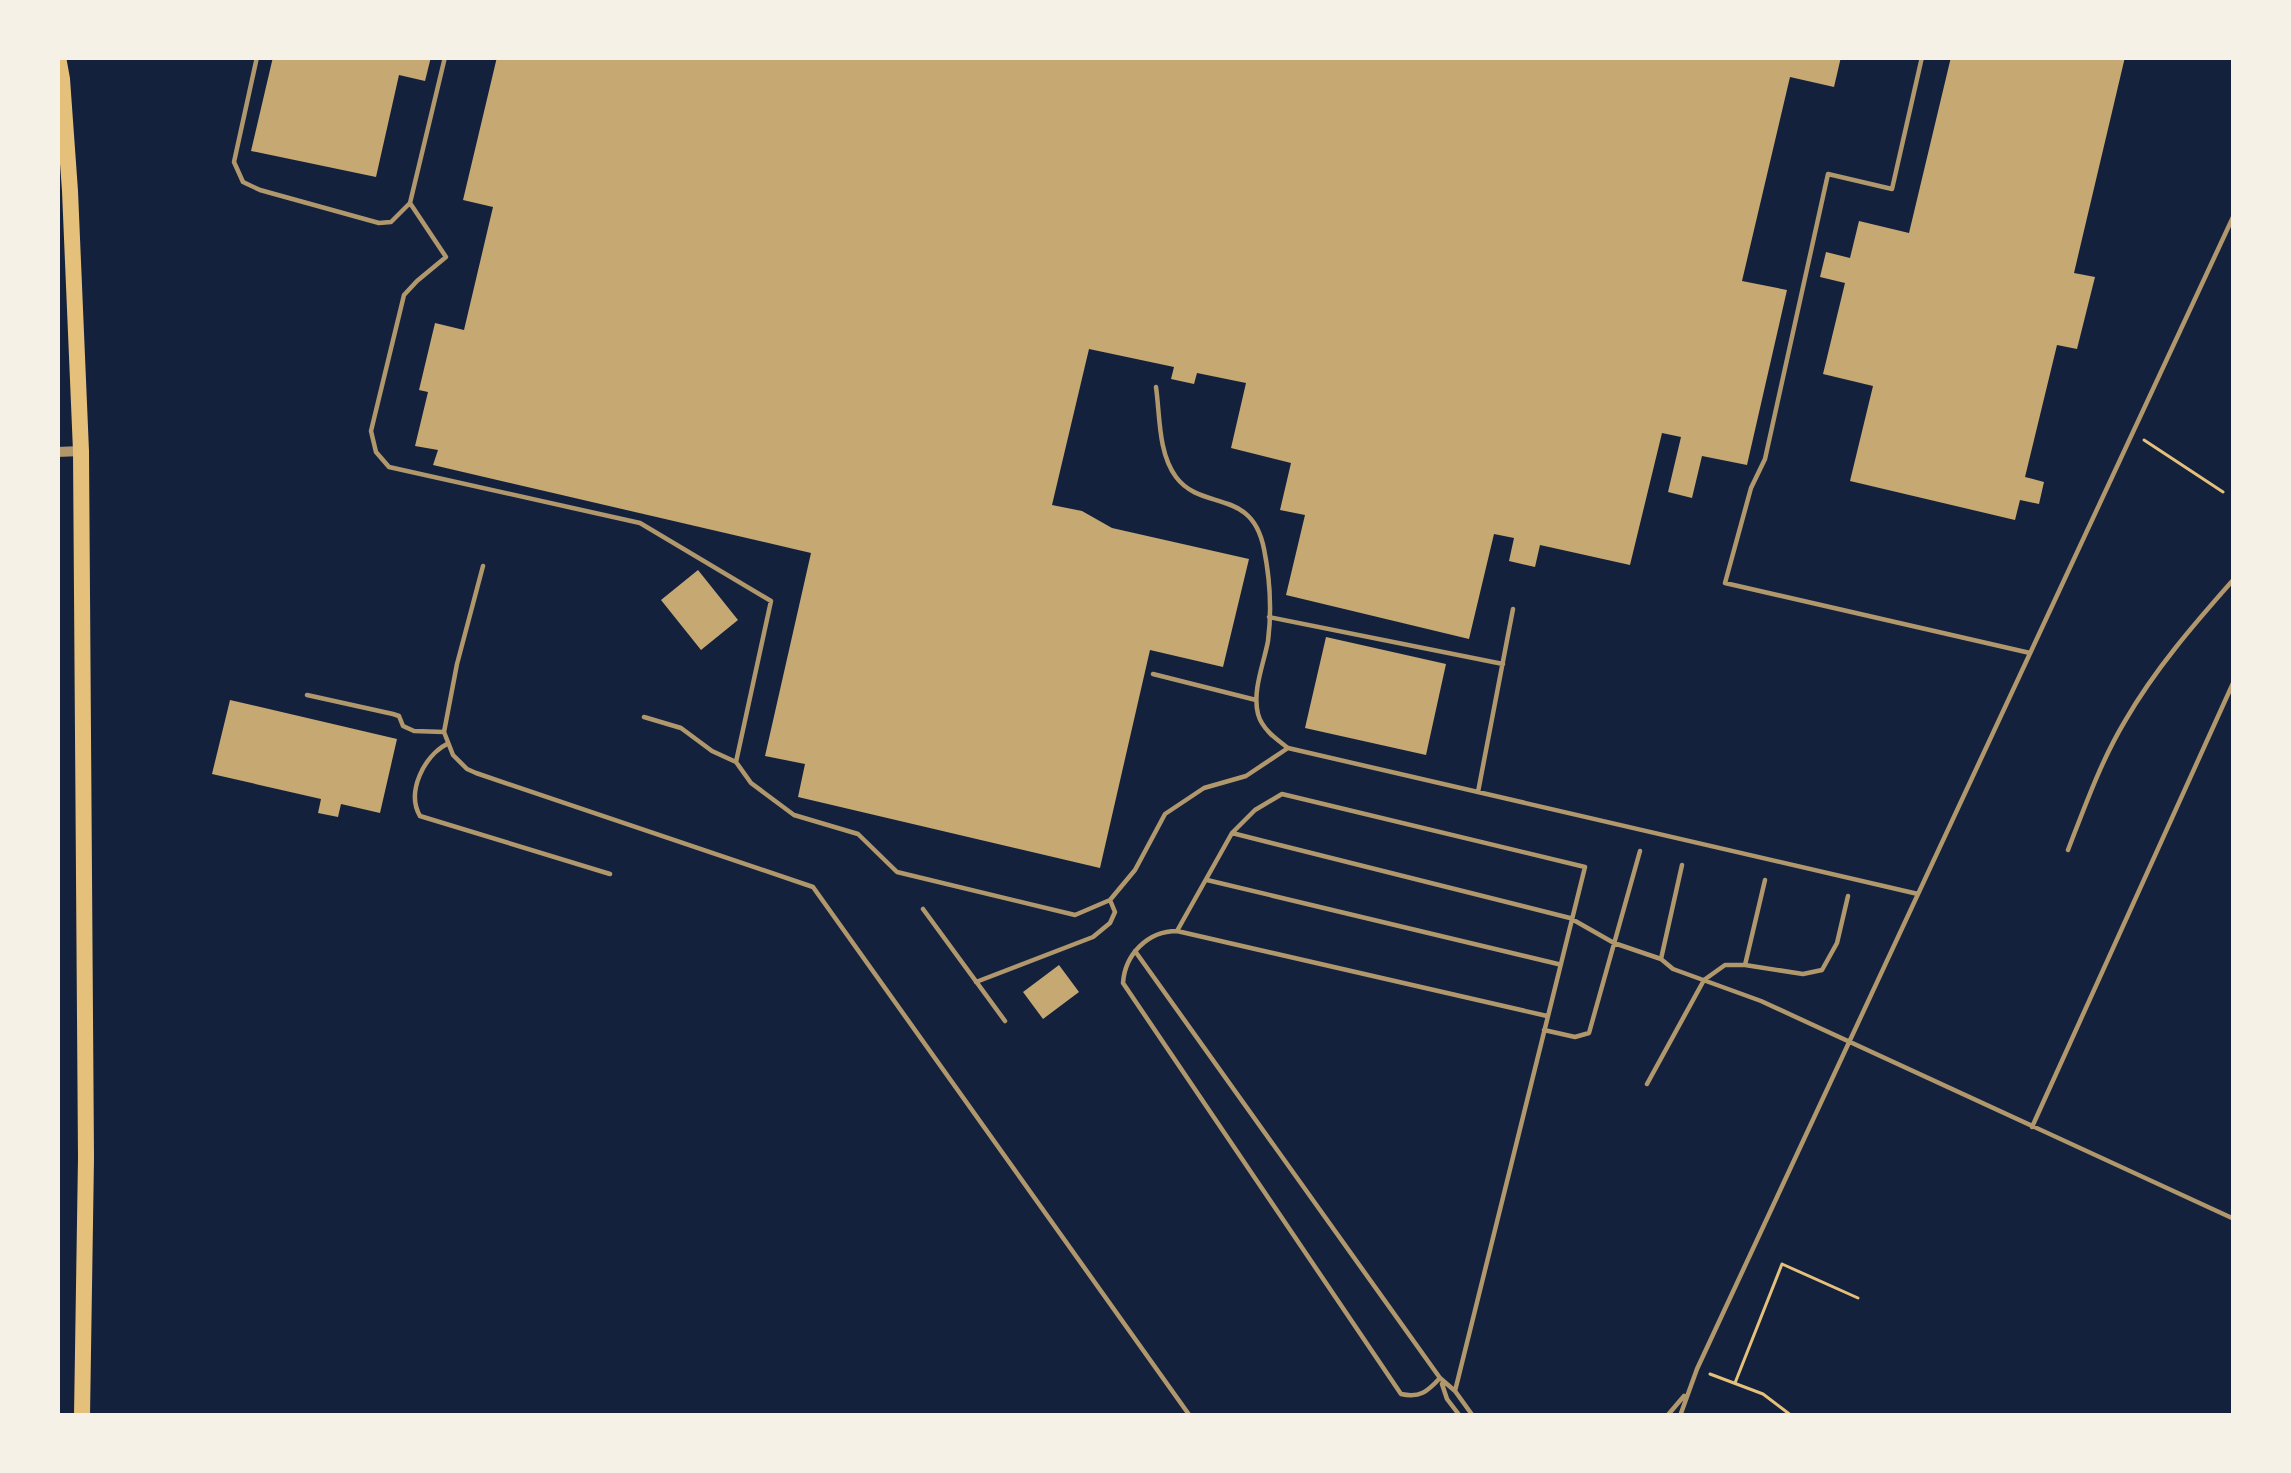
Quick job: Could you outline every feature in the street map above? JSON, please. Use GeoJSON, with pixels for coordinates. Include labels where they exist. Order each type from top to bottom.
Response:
{"type":"FeatureCollection","features":[{"type":"Feature","properties":{"kind":"main road"},"geometry":{"type":"LineString","coordinates":[[58,57],[70,191],[81,451],[86,1134],[82,1416]]}},
{"type":"Feature","properties":{"kind":"street"},"geometry":{"type":"LineString","coordinates":[[57,452],[81,451]]}},
{"type":"Feature","properties":{"kind":"lane"},"geometry":{"type":"LineString","coordinates":[[257,57],[234,162],[243,182],[379,224],[391,222],[410,203],[445,57]]}},
{"type":"Feature","properties":{"kind":"lane"},"geometry":{"type":"LineString","coordinates":[[1922,57],[1892,189],[1828,174],[1765,459],[1751,488],[1725,584],[2030,653]]}},
{"type":"Feature","properties":{"kind":"lane"},"geometry":{"type":"LineString","coordinates":[[410,203],[446,257],[404,295],[371,431],[376,452],[389,467],[640,523],[771,601],[736,762]]}},
{"type":"Feature","properties":{"kind":"lane"},"geometry":{"type":"LineString","coordinates":[[1680,1416],[1697,1370],[2234,215]]}},
{"type":"Feature","properties":{"kind":"lane"},"geometry":{"type":"LineString","coordinates":[[1156,387],[1163,445],[1177,479],[1193,491],[1239,507],[1250,516],[1263,542],[1271,592],[1269,635],[1256,700],[1259,718],[1288,748],[1918,894]]}},
{"type":"Feature","properties":{"kind":"lane"},"geometry":{"type":"LineString","coordinates":[[483,566],[444,732],[453,755],[476,773],[813,887],[1190,1416]]}},
{"type":"Feature","properties":{"kind":"lane"},"geometry":{"type":"LineString","coordinates":[[2068,850],[2125,720],[2180,640],[2234,579]]}},
{"type":"Feature","properties":{"kind":"lane"},"geometry":{"type":"LineString","coordinates":[[1478,792],[1514,609]]}},
{"type":"Feature","properties":{"kind":"lane"},"geometry":{"type":"LineString","coordinates":[[1269,617],[1503,664]]}},
{"type":"Feature","properties":{"kind":"lane"},"geometry":{"type":"LineString","coordinates":[[1153,674],[1256,700]]}},
{"type":"Feature","properties":{"kind":"lane"},"geometry":{"type":"LineString","coordinates":[[2032,1127],[2234,681]]}},
{"type":"Feature","properties":{"kind":"lane"},"geometry":{"type":"LineString","coordinates":[[307,695],[399,716],[403,727],[414,731],[444,732]]}},
{"type":"Feature","properties":{"kind":"lane"},"geometry":{"type":"LineString","coordinates":[[644,717],[680,728],[736,762],[752,783],[794,815],[858,833],[897,872],[1075,915],[1110,900],[1135,870],[1165,814],[1204,788],[1246,776],[1288,748]]}},
{"type":"Feature","properties":{"kind":"lane"},"geometry":{"type":"LineString","coordinates":[[448,744],[428,758],[418,780],[414,805],[419,817],[610,874]]}},
{"type":"Feature","properties":{"kind":"lane"},"geometry":{"type":"LineString","coordinates":[[1177,931],[1232,833],[1255,810],[1282,794],[1585,867],[1455,1391]]}},
{"type":"Feature","properties":{"kind":"lane"},"geometry":{"type":"LineString","coordinates":[[1232,833],[1570,918],[1615,943],[1661,959],[1673,969],[1761,1001],[2232,1218],[2234,1214]]}},
{"type":"Feature","properties":{"kind":"lane"},"geometry":{"type":"LineString","coordinates":[[1544,1030],[1575,1037],[1588,1033],[1640,851]]}},
{"type":"Feature","properties":{"kind":"lane"},"geometry":{"type":"LineString","coordinates":[[1661,959],[1682,865]]}},
{"type":"Feature","properties":{"kind":"lane"},"geometry":{"type":"LineString","coordinates":[[1208,880],[1558,964]]}},
{"type":"Feature","properties":{"kind":"lane"},"geometry":{"type":"LineString","coordinates":[[1745,964],[1765,880]]}},
{"type":"Feature","properties":{"kind":"lane"},"geometry":{"type":"LineString","coordinates":[[1648,1084],[1704,980],[1725,964],[1804,974],[1822,970],[1837,943],[1848,896]]}},
{"type":"Feature","properties":{"kind":"lane"},"geometry":{"type":"LineString","coordinates":[[976,982],[1093,938],[1110,923],[1115,911],[1110,900]]}},
{"type":"Feature","properties":{"kind":"lane"},"geometry":{"type":"LineString","coordinates":[[922,909],[1005,1021]]}},
{"type":"Feature","properties":{"kind":"lane"},"geometry":{"type":"LineString","coordinates":[[1440,1378],[1426,1394],[1401,1394],[1123,983],[1124,968],[1135,951],[1156,934],[1177,931],[1546,1016]]}},
{"type":"Feature","properties":{"kind":"lane"},"geometry":{"type":"LineString","coordinates":[[1135,951],[1440,1378],[1473,1416]]}},
{"type":"Feature","properties":{"kind":"lane"},"geometry":{"type":"LineString","coordinates":[[1440,1378],[1460,1416]]}},
{"type":"Feature","properties":{"kind":"lane"},"geometry":{"type":"LineString","coordinates":[[1666,1416],[1688,1391]]}},
{"type":"Feature","properties":{"kind":"path"},"geometry":{"type":"LineString","coordinates":[[2133,433],[2222,492]]}},
{"type":"Feature","properties":{"kind":"path"},"geometry":{"type":"LineString","coordinates":[[1735,1383],[1782,1264],[1858,1298]]}},
{"type":"Feature","properties":{"kind":"path"},"geometry":{"type":"LineString","coordinates":[[1697,1370],[1762,1394],[1792,1416]]}},
{"type":"Feature","properties":{"kind":"building"},"geometry":{"type":"Polygon","coordinates":[[[273,57],[431,57],[425,81],[399,75],[376,177],[251,151],[273,57]]]}},
{"type":"Feature","properties":{"kind":"building"},"geometry":{"type":"Polygon","coordinates":[[[497,57],[1841,57],[1834,87],[1790,77],[1742,281],[1787,290],[1747,465],[1702,456],[1692,498],[1668,492],[1681,437],[1662,433],[1630,565],[1540,545],[1535,567],[1509,561],[1514,538],[1494,534],[1469,639],[1286,595],[1305,515],[1280,510],[1291,463],[1231,448],[1246,383],[1197,373],[1194,384],[1171,379],[1174,367],[1089,349],[1052,505],[1082,511],[1112,528],[1249,559],[1223,667],[1150,650],[1100,868],[798,797],[805,764],[765,756],[811,553],[433,465],[438,450],[415,446],[428,392],[419,390],[435,323],[464,330],[493,207],[463,200],[497,57]]]}},
{"type":"Feature","properties":{"kind":"building"},"geometry":{"type":"Polygon","coordinates":[[[1951,57],[2125,57],[2074,273],[2095,277],[2077,349],[2057,345],[2025,477],[2044,482],[2039,504],[2020,500],[2015,520],[1850,481],[1873,386],[1823,374],[1845,283],[1820,277],[1826,252],[1850,258],[1859,221],[1909,233],[1951,57]]]}},
{"type":"Feature","properties":{"kind":"building"},"geometry":{"type":"Polygon","coordinates":[[[698,570],[738,620],[701,650],[661,600],[698,570]]]}},
{"type":"Feature","properties":{"kind":"building"},"geometry":{"type":"Polygon","coordinates":[[[1326,637],[1446,664],[1426,755],[1305,728],[1326,637]]]}},
{"type":"Feature","properties":{"kind":"building"},"geometry":{"type":"Polygon","coordinates":[[[230,700],[397,739],[380,813],[341,804],[338,817],[318,813],[321,799],[212,774],[230,700]]]}},
{"type":"Feature","properties":{"kind":"building"},"geometry":{"type":"Polygon","coordinates":[[[1059,965],[1079,992],[1043,1019],[1023,992],[1059,965]]]}}]}
